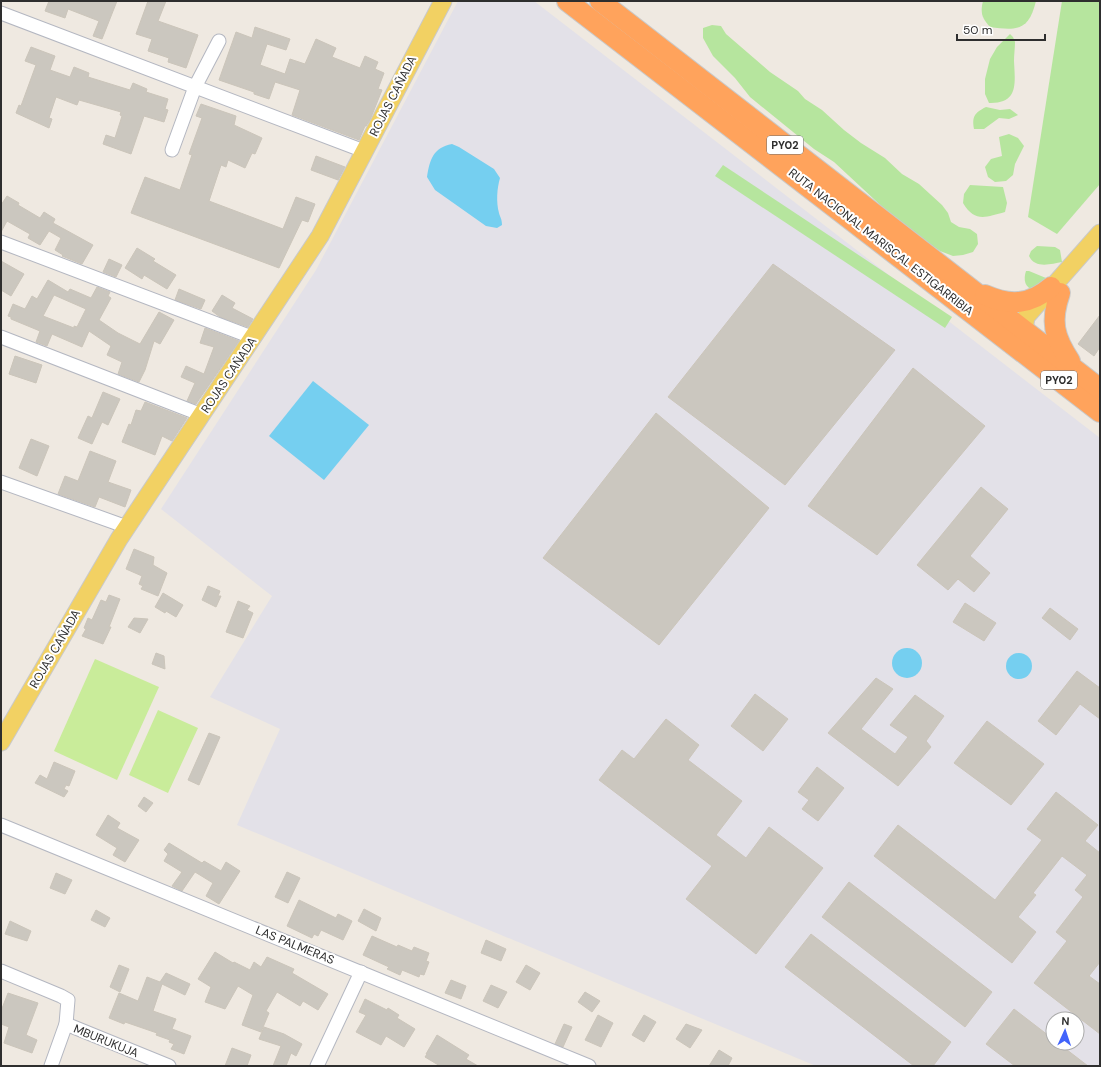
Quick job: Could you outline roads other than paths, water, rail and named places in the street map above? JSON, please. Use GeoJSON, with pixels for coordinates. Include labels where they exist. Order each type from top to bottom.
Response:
{"type":"FeatureCollection","features":[{"type":"Feature","properties":{"kind":"highway","name":"RUTA NACIONAL MARISCAL ESTIGARRIBIA"},"geometry":{"type":"LineString","coordinates":[[567,1],[1100,412]]}},
{"type":"Feature","properties":{"kind":"highway","name":"RUTA NACIONAL MARISCAL ESTIGARRIBIA"},"geometry":{"type":"LineString","coordinates":[[600,1],[970,289],[1022,327],[1100,388]]}},
{"type":"Feature","properties":{"kind":"highway"},"geometry":{"type":"LineString","coordinates":[[878,240],[908,256],[987,317],[1000,324],[1022,327],[1027,344],[1033,352],[1091,396],[1100,408]]}},
{"type":"Feature","properties":{"kind":"highway"},"geometry":{"type":"LineString","coordinates":[[970,289],[1005,302],[1017,302],[1029,300],[1042,295],[1056,287]]}},
{"type":"Feature","properties":{"kind":"highway"},"geometry":{"type":"LineString","coordinates":[[1056,287],[1053,316],[1056,337],[1078,372]]}},
{"type":"Feature","properties":{"kind":"main road","name":"ROJAS CAÑADA"},"geometry":{"type":"LineString","coordinates":[[1,742],[127,527],[254,338],[320,236],[443,1]]}},
{"type":"Feature","properties":{"kind":"main road"},"geometry":{"type":"LineString","coordinates":[[1056,287],[1100,233]]}},
{"type":"Feature","properties":{"kind":"main road"},"geometry":{"type":"LineString","coordinates":[[1022,327],[1026,318],[1056,287],[1100,247]]}},
{"type":"Feature","properties":{"kind":"street"},"geometry":{"type":"LineString","coordinates":[[1,14],[364,151]]}},
{"type":"Feature","properties":{"kind":"street"},"geometry":{"type":"LineString","coordinates":[[172,150],[195,87],[219,41]]}},
{"type":"Feature","properties":{"kind":"street"},"geometry":{"type":"LineString","coordinates":[[1,242],[254,338]]}},
{"type":"Feature","properties":{"kind":"street"},"geometry":{"type":"LineString","coordinates":[[1,337],[202,415]]}},
{"type":"Feature","properties":{"kind":"street"},"geometry":{"type":"LineString","coordinates":[[1,482],[127,527]]}},
{"type":"Feature","properties":{"kind":"street","name":"LAS PALMERAS"},"geometry":{"type":"LineString","coordinates":[[1,825],[361,972],[581,1064]]}},
{"type":"Feature","properties":{"kind":"street"},"geometry":{"type":"LineString","coordinates":[[1,970],[68,1000],[66,1024],[51,1066]]}},
{"type":"Feature","properties":{"kind":"street"},"geometry":{"type":"LineString","coordinates":[[317,1066],[361,972]]}},
{"type":"Feature","properties":{"kind":"street","name":"MBURUKUJA"},"geometry":{"type":"LineString","coordinates":[[66,1024],[169,1066]]}},
{"type":"Feature","properties":{"kind":"water"},"geometry":{"type":"Polygon","coordinates":[[[452,144],[494,169],[500,178],[497,200],[502,225],[497,228],[486,226],[435,190],[427,177],[431,160],[437,151],[440,148],[452,144]]]}},
{"type":"Feature","properties":{"kind":"water"},"geometry":{"type":"Polygon","coordinates":[[[313,381],[369,425],[324,480],[269,436],[313,381]]]}},
{"type":"Feature","properties":{"kind":"water"},"geometry":{"type":"Polygon","coordinates":[[[907,648],[913,649],[921,657],[921,669],[913,677],[907,678],[901,677],[893,669],[892,663],[893,657],[901,649],[907,648]]]}},
{"type":"Feature","properties":{"kind":"water"},"geometry":{"type":"Polygon","coordinates":[[[1019,653],[1028,657],[1032,666],[1028,675],[1019,679],[1010,675],[1006,666],[1010,657],[1019,653]]]}}]}
